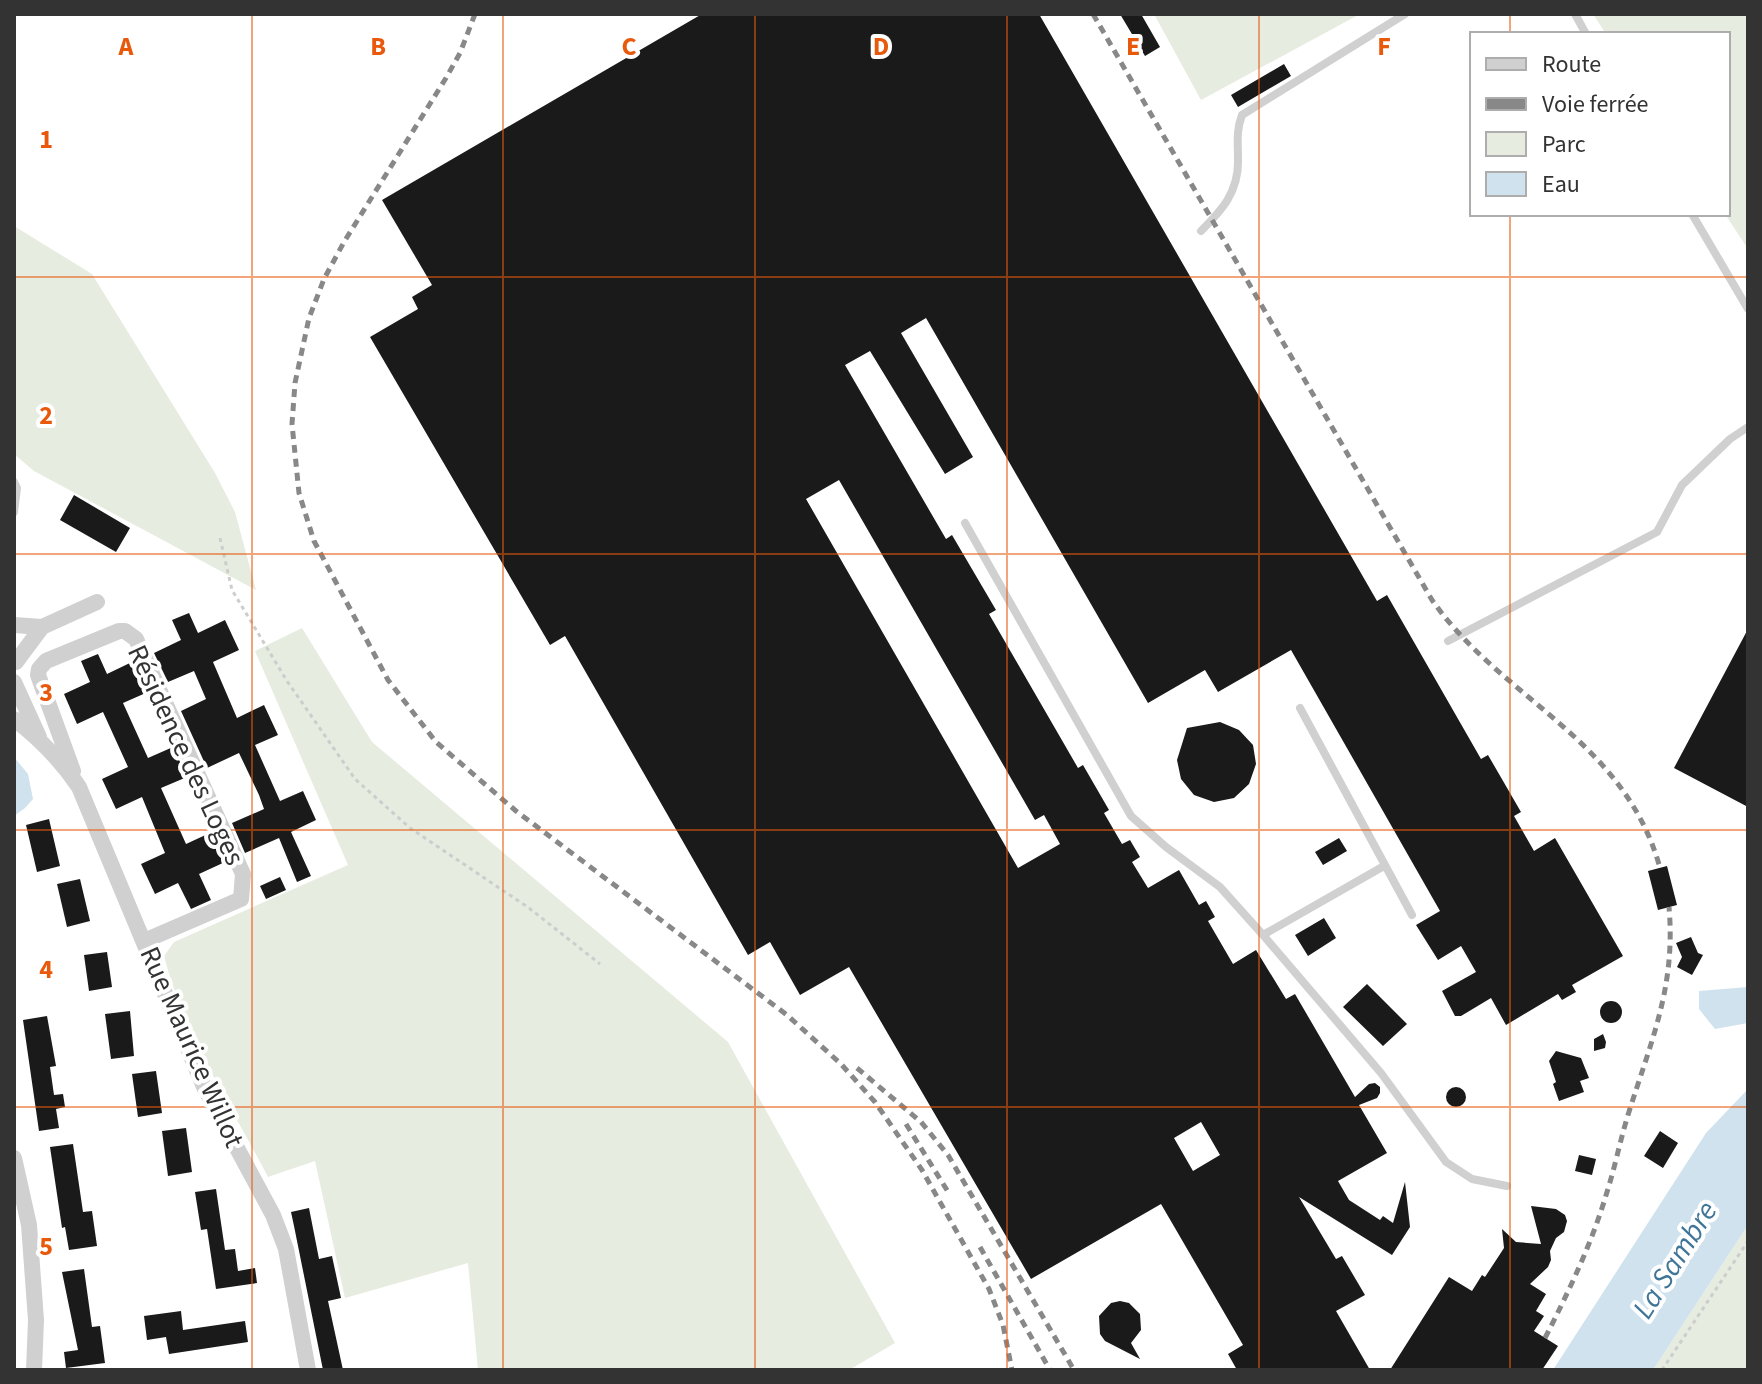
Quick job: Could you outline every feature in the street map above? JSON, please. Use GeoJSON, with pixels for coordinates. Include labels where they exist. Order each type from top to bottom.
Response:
{"type":"FeatureCollection","features":[{"type":"Feature","properties":{"kind":"street"},"geometry":{"type":"LineString","coordinates":[[15,661],[42,627],[97,602]]}},
{"type":"Feature","properties":{"kind":"street"},"geometry":{"type":"LineString","coordinates":[[14,625],[42,627]]}},
{"type":"Feature","properties":{"kind":"street","name":"Résidence des Loges"},"geometry":{"type":"LineString","coordinates":[[79,787],[38,675],[39,669],[46,661],[125,631],[136,639],[243,874],[241,899],[144,941]]}},
{"type":"Feature","properties":{"kind":"street","name":"Rue Maurice Willot"},"geometry":{"type":"LineString","coordinates":[[14,682],[40,739]]}},
{"type":"Feature","properties":{"kind":"street","name":"Rue Maurice Willot"},"geometry":{"type":"LineString","coordinates":[[14,719],[40,739],[79,787],[204,1087],[273,1215],[286,1249],[304,1370]]}},
{"type":"Feature","properties":{"kind":"street"},"geometry":{"type":"LineString","coordinates":[[14,1158],[29,1225],[36,1320],[34,1370]]}},
{"type":"Feature","properties":{"kind":"lane"},"geometry":{"type":"LineString","coordinates":[[1201,231],[1226,206],[1235,185],[1238,126],[1242,115],[1405,14]]}},
{"type":"Feature","properties":{"kind":"lane"},"geometry":{"type":"LineString","coordinates":[[1575,14],[1585,32]]}},
{"type":"Feature","properties":{"kind":"lane"},"geometry":{"type":"LineString","coordinates":[[1693,216],[1748,309]]}},
{"type":"Feature","properties":{"kind":"lane"},"geometry":{"type":"LineString","coordinates":[[1448,641],[1657,532],[1682,485],[1730,439],[1748,427]]}},
{"type":"Feature","properties":{"kind":"lane"},"geometry":{"type":"LineString","coordinates":[[14,482],[17,488],[14,512]]}},
{"type":"Feature","properties":{"kind":"lane"},"geometry":{"type":"LineString","coordinates":[[965,523],[1131,816],[1166,847],[1220,887],[1381,1073],[1446,1162],[1472,1179],[1507,1186]]}},
{"type":"Feature","properties":{"kind":"lane"},"geometry":{"type":"LineString","coordinates":[[1300,708],[1412,915]]}},
{"type":"Feature","properties":{"kind":"lane"},"geometry":{"type":"LineString","coordinates":[[1263,935],[1384,866]]}},
{"type":"Feature","properties":{"kind":"path"},"geometry":{"type":"LineString","coordinates":[[220,538],[232,590],[287,681],[355,779],[410,828],[529,908],[600,964]]}},
{"type":"Feature","properties":{"kind":"path"},"geometry":{"type":"LineString","coordinates":[[1662,1370],[1748,1241]]}},
{"type":"Feature","properties":{"kind":"green space"},"geometry":{"type":"Polygon","coordinates":[[[1154,14],[1360,14],[1201,100],[1154,14]]]}},
{"type":"Feature","properties":{"kind":"green space"},"geometry":{"type":"Polygon","coordinates":[[[1593,14],[1744,14],[1748,20],[1748,249],[1726,216],[1730,216],[1730,32],[1605,32],[1593,14]]]}},
{"type":"Feature","properties":{"kind":"green space"},"geometry":{"type":"Polygon","coordinates":[[[14,226],[92,274],[215,473],[235,512],[256,590],[34,471],[14,454],[14,226]]]}},
{"type":"Feature","properties":{"kind":"green space"},"geometry":{"type":"Polygon","coordinates":[[[302,628],[372,742],[728,1042],[895,1343],[849,1370],[478,1370],[468,1263],[345,1298],[315,1161],[268,1177],[196,1041],[164,956],[174,942],[348,865],[255,651],[302,628]]]}},
{"type":"Feature","properties":{"kind":"green space"},"geometry":{"type":"Polygon","coordinates":[[[1748,1225],[1748,1370],[1653,1370],[1748,1225]]]}},
{"type":"Feature","properties":{"kind":"water"},"geometry":{"type":"Polygon","coordinates":[[[14,757],[28,774],[33,799],[14,816],[14,757]]]}},
{"type":"Feature","properties":{"kind":"water"},"geometry":{"type":"Polygon","coordinates":[[[1748,987],[1748,1023],[1715,1029],[1699,1009],[1699,991],[1748,987]]]}},
{"type":"Feature","properties":{"kind":"water","name":"La Sambre"},"geometry":{"type":"Polygon","coordinates":[[[1748,1089],[1748,1225],[1653,1370],[1553,1370],[1706,1133],[1748,1089]]]}},
{"type":"Feature","properties":{"kind":"building"},"geometry":{"type":"Polygon","coordinates":[[[702,14],[1039,14],[1377,601],[1387,595],[1481,759],[1488,755],[1521,812],[1514,816],[1534,851],[1555,838],[1623,956],[1572,985],[1576,992],[1562,1000],[1558,994],[1506,1025],[1491,998],[1461,1016],[1455,1016],[1442,991],[1476,972],[1461,946],[1438,960],[1416,925],[1440,911],[1291,650],[1218,692],[1205,670],[1148,703],[926,318],[901,333],[973,457],[945,474],[870,351],[845,365],[946,539],[952,535],[996,610],[989,614],[1078,768],[1083,765],[1109,810],[1104,813],[1122,844],[1130,840],[1140,857],[1132,862],[1148,888],[1179,870],[1199,905],[1206,901],[1215,917],[1208,921],[1233,964],[1256,950],[1286,999],[1295,994],[1355,1097],[1369,1084],[1375,1083],[1380,1087],[1377,1098],[1359,1105],[1387,1153],[1338,1181],[1349,1200],[1380,1220],[1383,1216],[1393,1223],[1405,1182],[1410,1227],[1392,1255],[1299,1197],[1336,1259],[1342,1256],[1365,1295],[1336,1311],[1370,1370],[1237,1370],[1228,1354],[1243,1345],[1161,1204],[1031,1279],[849,967],[800,995],[770,942],[748,955],[565,636],[550,645],[370,337],[418,309],[412,297],[432,285],[382,200],[702,14]],[[839,480],[806,499],[1018,868],[1060,844],[1044,815],[1035,820],[839,480]],[[1201,1122],[1174,1138],[1193,1171],[1220,1155],[1201,1122]]]}},
{"type":"Feature","properties":{"kind":"building"},"geometry":{"type":"Polygon","coordinates":[[[1120,14],[1141,14],[1160,47],[1145,56],[1120,14]]]}},
{"type":"Feature","properties":{"kind":"building"},"geometry":{"type":"Polygon","coordinates":[[[1284,64],[1291,76],[1238,107],[1231,95],[1284,64]]]}},
{"type":"Feature","properties":{"kind":"building"},"geometry":{"type":"Polygon","coordinates":[[[74,495],[130,528],[116,552],[60,520],[74,495]]]}},
{"type":"Feature","properties":{"kind":"building"},"geometry":{"type":"Polygon","coordinates":[[[189,613],[198,633],[225,620],[239,650],[213,662],[237,718],[264,705],[278,735],[255,745],[280,801],[303,791],[316,820],[291,832],[311,876],[297,882],[279,838],[245,853],[232,823],[264,809],[259,795],[239,753],[207,768],[181,711],[206,699],[194,671],[168,682],[154,653],[181,640],[172,620],[189,613]]]}},
{"type":"Feature","properties":{"kind":"building"},"geometry":{"type":"Polygon","coordinates":[[[1748,629],[1748,807],[1674,768],[1748,629]]]}},
{"type":"Feature","properties":{"kind":"building"},"geometry":{"type":"Polygon","coordinates":[[[98,654],[107,674],[134,661],[148,692],[123,703],[148,758],[173,747],[187,777],[161,788],[186,844],[212,832],[225,862],[199,874],[211,900],[191,909],[178,883],[155,894],[141,864],[165,853],[142,797],[116,809],[102,779],[128,767],[103,712],[77,724],[64,694],[90,682],[81,661],[98,654]]]}},
{"type":"Feature","properties":{"kind":"building"},"geometry":{"type":"Polygon","coordinates":[[[1220,722],[1239,730],[1253,745],[1256,764],[1249,784],[1234,798],[1214,802],[1194,795],[1181,779],[1177,760],[1187,728],[1220,722]]]}},
{"type":"Feature","properties":{"kind":"building"},"geometry":{"type":"Polygon","coordinates":[[[49,819],[60,866],[37,872],[26,825],[49,819]]]}},
{"type":"Feature","properties":{"kind":"building"},"geometry":{"type":"Polygon","coordinates":[[[1339,838],[1347,851],[1323,865],[1315,852],[1339,838]]]}},
{"type":"Feature","properties":{"kind":"building"},"geometry":{"type":"Polygon","coordinates":[[[1667,866],[1677,905],[1658,910],[1648,871],[1667,866]]]}},
{"type":"Feature","properties":{"kind":"building"},"geometry":{"type":"Polygon","coordinates":[[[280,877],[286,890],[266,899],[260,886],[280,877]]]}},
{"type":"Feature","properties":{"kind":"building"},"geometry":{"type":"Polygon","coordinates":[[[80,879],[90,921],[67,927],[57,884],[80,879]]]}},
{"type":"Feature","properties":{"kind":"building"},"geometry":{"type":"Polygon","coordinates":[[[1324,918],[1336,938],[1308,956],[1295,935],[1324,918]]]}},
{"type":"Feature","properties":{"kind":"building"},"geometry":{"type":"Polygon","coordinates":[[[1691,937],[1698,953],[1703,955],[1692,975],[1677,967],[1682,957],[1676,943],[1691,937]]]}},
{"type":"Feature","properties":{"kind":"building"},"geometry":{"type":"Polygon","coordinates":[[[107,952],[112,987],[89,991],[84,955],[107,952]]]}},
{"type":"Feature","properties":{"kind":"building"},"geometry":{"type":"Polygon","coordinates":[[[1367,984],[1407,1024],[1383,1046],[1343,1007],[1367,984]]]}},
{"type":"Feature","properties":{"kind":"building"},"geometry":{"type":"Polygon","coordinates":[[[1611,1001],[1619,1004],[1622,1012],[1619,1020],[1611,1023],[1603,1020],[1600,1012],[1603,1004],[1611,1001]]]}},
{"type":"Feature","properties":{"kind":"building"},"geometry":{"type":"Polygon","coordinates":[[[130,1011],[134,1056],[111,1059],[105,1014],[130,1011]]]}},
{"type":"Feature","properties":{"kind":"building"},"geometry":{"type":"Polygon","coordinates":[[[47,1016],[56,1066],[50,1067],[54,1095],[63,1094],[65,1107],[56,1109],[59,1128],[39,1131],[23,1020],[47,1016]]]}},
{"type":"Feature","properties":{"kind":"building"},"geometry":{"type":"Polygon","coordinates":[[[1603,1034],[1605,1048],[1594,1051],[1594,1039],[1603,1034]]]}},
{"type":"Feature","properties":{"kind":"building"},"geometry":{"type":"Polygon","coordinates":[[[1556,1051],[1581,1058],[1589,1078],[1580,1081],[1584,1092],[1559,1101],[1549,1061],[1556,1051]]]}},
{"type":"Feature","properties":{"kind":"building"},"geometry":{"type":"Polygon","coordinates":[[[156,1071],[162,1113],[138,1117],[132,1074],[156,1071]]]}},
{"type":"Feature","properties":{"kind":"building"},"geometry":{"type":"Polygon","coordinates":[[[1456,1087],[1463,1090],[1466,1097],[1463,1104],[1456,1107],[1449,1104],[1446,1097],[1449,1090],[1456,1087]]]}},
{"type":"Feature","properties":{"kind":"building"},"geometry":{"type":"Polygon","coordinates":[[[186,1128],[192,1172],[168,1176],[162,1131],[186,1128]]]}},
{"type":"Feature","properties":{"kind":"building"},"geometry":{"type":"Polygon","coordinates":[[[1660,1131],[1678,1143],[1663,1168],[1644,1156],[1660,1131]]]}},
{"type":"Feature","properties":{"kind":"building"},"geometry":{"type":"Polygon","coordinates":[[[73,1144],[83,1212],[92,1211],[97,1246],[69,1250],[65,1227],[62,1228],[50,1147],[73,1144]]]}},
{"type":"Feature","properties":{"kind":"building"},"geometry":{"type":"Polygon","coordinates":[[[1579,1155],[1596,1159],[1592,1175],[1575,1171],[1579,1155]]]}},
{"type":"Feature","properties":{"kind":"building"},"geometry":{"type":"Polygon","coordinates":[[[216,1189],[225,1250],[235,1249],[238,1271],[255,1268],[257,1283],[216,1289],[207,1229],[201,1230],[195,1192],[216,1189]]]}},
{"type":"Feature","properties":{"kind":"building"},"geometry":{"type":"Polygon","coordinates":[[[1531,1206],[1556,1209],[1565,1215],[1567,1221],[1564,1232],[1556,1238],[1550,1251],[1548,1267],[1530,1284],[1546,1294],[1536,1311],[1544,1316],[1534,1331],[1558,1346],[1542,1370],[1390,1370],[1449,1277],[1472,1291],[1482,1275],[1485,1277],[1504,1248],[1502,1229],[1516,1242],[1541,1244],[1531,1206]]]}},
{"type":"Feature","properties":{"kind":"building"},"geometry":{"type":"Polygon","coordinates":[[[309,1208],[319,1259],[332,1256],[341,1298],[328,1301],[343,1370],[323,1370],[291,1212],[309,1208]]]}},
{"type":"Feature","properties":{"kind":"building"},"geometry":{"type":"Polygon","coordinates":[[[84,1269],[92,1327],[100,1326],[105,1363],[66,1368],[64,1352],[78,1350],[62,1272],[84,1269]]]}},
{"type":"Feature","properties":{"kind":"building"},"geometry":{"type":"Polygon","coordinates":[[[1111,1303],[1129,1303],[1140,1314],[1141,1330],[1131,1343],[1140,1359],[1105,1341],[1100,1334],[1099,1316],[1111,1303]]]}},
{"type":"Feature","properties":{"kind":"building"},"geometry":{"type":"Polygon","coordinates":[[[181,1311],[183,1330],[245,1321],[248,1342],[169,1354],[166,1337],[147,1340],[144,1316],[181,1311]]]}},
{"type":"Feature","properties":{"kind":"railway"},"geometry":{"type":"LineString","coordinates":[[475,14],[460,53],[446,78],[344,242],[324,279],[309,318],[295,383],[292,424],[299,493],[314,541],[388,680],[436,742],[516,811],[787,1015],[841,1064],[875,1102],[922,1170],[989,1289],[1003,1325],[1012,1370]]}},
{"type":"Feature","properties":{"kind":"railway"},"geometry":{"type":"LineString","coordinates":[[1093,14],[1432,600],[1460,635],[1590,752],[1619,785],[1643,823],[1660,868]]}},
{"type":"Feature","properties":{"kind":"railway"},"geometry":{"type":"LineString","coordinates":[[1545,1338],[1594,1230],[1653,1038],[1669,963],[1669,907]]}},
{"type":"Feature","properties":{"kind":"railway"},"geometry":{"type":"LineString","coordinates":[[857,1068],[921,1122],[948,1155],[1074,1370]]}},
{"type":"Feature","properties":{"kind":"railway"},"geometry":{"type":"LineString","coordinates":[[906,1124],[950,1195]]}},
{"type":"Feature","properties":{"kind":"railway"},"geometry":{"type":"LineString","coordinates":[[980,1247],[1050,1370]]}}]}
